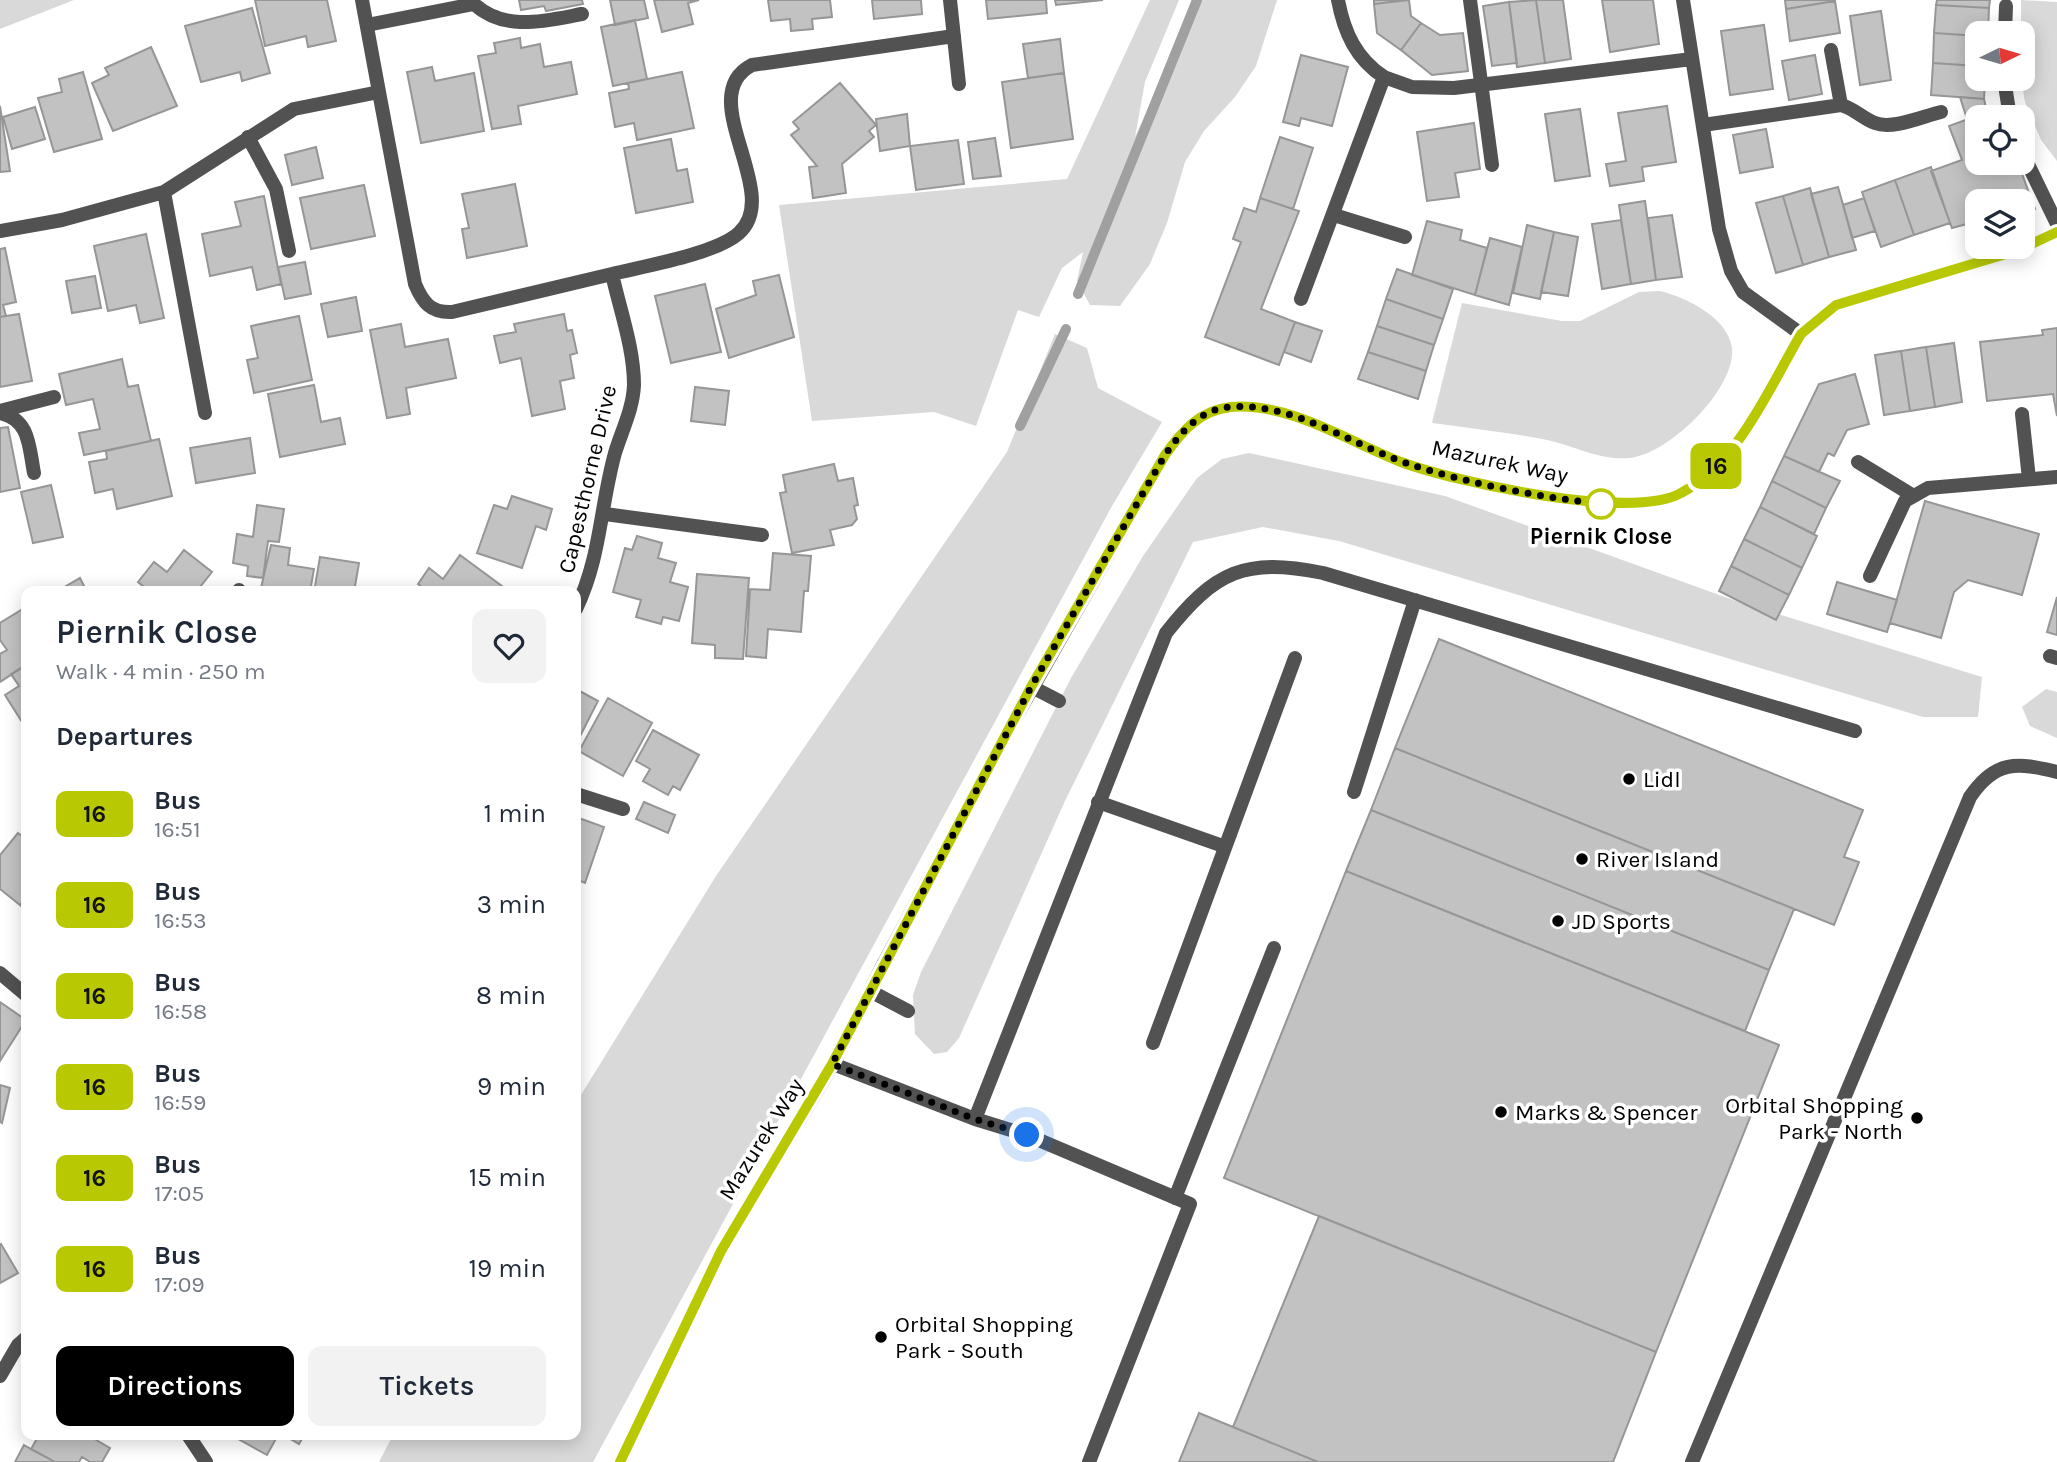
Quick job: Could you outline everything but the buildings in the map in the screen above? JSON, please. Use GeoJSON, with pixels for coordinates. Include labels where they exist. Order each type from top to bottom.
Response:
{"type":"FeatureCollection","features":[{"type":"Feature","properties":{"kind":"street"},"geometry":{"type":"LineString","coordinates":[[362,0],[415,284],[427,306],[442,313],[612,274],[713,247],[733,238],[748,223],[753,201],[733,116],[731,93],[744,70],[752,65],[954,36]]}},
{"type":"Feature","properties":{"kind":"street"},"geometry":{"type":"LineString","coordinates":[[950,0],[959,84]]}},
{"type":"Feature","properties":{"kind":"street"},"geometry":{"type":"LineString","coordinates":[[1338,0],[1343,25],[1350,40],[1371,68],[1384,77],[1412,88],[1481,85],[1692,60]]}},
{"type":"Feature","properties":{"kind":"street"},"geometry":{"type":"LineString","coordinates":[[1471,0],[1492,165]]}},
{"type":"Feature","properties":{"kind":"street"},"geometry":{"type":"LineString","coordinates":[[1683,0],[1719,229],[1731,271],[1743,292],[1801,334]]}},
{"type":"Feature","properties":{"kind":"street"},"geometry":{"type":"LineString","coordinates":[[367,25],[474,2],[491,17],[516,23],[582,15]]}},
{"type":"Feature","properties":{"kind":"street"},"geometry":{"type":"LineString","coordinates":[[2005,21],[2006,6]]}},
{"type":"Feature","properties":{"kind":"street"},"geometry":{"type":"LineString","coordinates":[[1832,50],[1841,105]]}},
{"type":"Feature","properties":{"kind":"street"},"geometry":{"type":"LineString","coordinates":[[1301,299],[1384,77]]}},
{"type":"Feature","properties":{"kind":"street"},"geometry":{"type":"LineString","coordinates":[[0,231],[62,220],[164,192],[248,137],[302,106],[379,92]]}},
{"type":"Feature","properties":{"kind":"street"},"geometry":{"type":"LineString","coordinates":[[1703,125],[1841,105],[1856,109],[1868,120],[1885,126],[1941,112]]}},
{"type":"Feature","properties":{"kind":"street"},"geometry":{"type":"LineString","coordinates":[[248,137],[276,189],[289,251]]}},
{"type":"Feature","properties":{"kind":"street"},"geometry":{"type":"LineString","coordinates":[[2033,175],[2057,223]]}},
{"type":"Feature","properties":{"kind":"street"},"geometry":{"type":"LineString","coordinates":[[164,192],[205,413]]}},
{"type":"Feature","properties":{"kind":"street"},"geometry":{"type":"LineString","coordinates":[[1334,215],[1405,237]]}},
{"type":"Feature","properties":{"kind":"street","name":"Mazurek Way"},"geometry":{"type":"LineString","coordinates":[[620,1462],[721,1251],[832,1064],[1031,687],[1165,455],[1184,430],[1209,412],[1232,407],[1273,412],[1415,466],[1515,489],[1610,505],[1666,500],[1697,482],[1723,458],[1801,334],[1836,305],[2019,250],[2057,232]]}},
{"type":"Feature","properties":{"kind":"street","name":"Capesthorne Drive"},"geometry":{"type":"LineString","coordinates":[[581,599],[591,578],[605,514],[609,480],[629,416],[634,387],[631,356],[612,274]]}},
{"type":"Feature","properties":{"kind":"street"},"geometry":{"type":"LineString","coordinates":[[0,412],[54,397]]}},
{"type":"Feature","properties":{"kind":"street"},"geometry":{"type":"LineString","coordinates":[[0,412],[19,420],[24,427],[34,473]]}},
{"type":"Feature","properties":{"kind":"street"},"geometry":{"type":"LineString","coordinates":[[2022,414],[2029,479]]}},
{"type":"Feature","properties":{"kind":"street"},"geometry":{"type":"LineString","coordinates":[[1857,462],[1912,495]]}},
{"type":"Feature","properties":{"kind":"street"},"geometry":{"type":"LineString","coordinates":[[1870,576],[1905,500],[1912,495],[1928,488],[2057,477]]}},
{"type":"Feature","properties":{"kind":"street"},"geometry":{"type":"LineString","coordinates":[[605,514],[762,535]]}},
{"type":"Feature","properties":{"kind":"street"},"geometry":{"type":"LineString","coordinates":[[975,1119],[1166,633],[1191,602],[1216,582],[1253,566],[1286,565],[1415,600],[1855,731]]}},
{"type":"Feature","properties":{"kind":"street"},"geometry":{"type":"LineString","coordinates":[[1354,792],[1415,600]]}},
{"type":"Feature","properties":{"kind":"street"},"geometry":{"type":"LineString","coordinates":[[1153,1043],[1223,846],[1295,658]]}},
{"type":"Feature","properties":{"kind":"street"},"geometry":{"type":"LineString","coordinates":[[1031,687],[1059,701]]}},
{"type":"Feature","properties":{"kind":"street"},"geometry":{"type":"LineString","coordinates":[[1692,1462],[1970,797],[1993,771],[2009,766],[2030,765],[2057,772]]}},
{"type":"Feature","properties":{"kind":"street"},"geometry":{"type":"LineString","coordinates":[[581,796],[623,809]]}},
{"type":"Feature","properties":{"kind":"street"},"geometry":{"type":"LineString","coordinates":[[1098,802],[1223,846]]}},
{"type":"Feature","properties":{"kind":"street"},"geometry":{"type":"LineString","coordinates":[[1175,1198],[1275,948]]}},
{"type":"Feature","properties":{"kind":"street"},"geometry":{"type":"LineString","coordinates":[[0,973],[21,991]]}},
{"type":"Feature","properties":{"kind":"street"},"geometry":{"type":"LineString","coordinates":[[870,991],[908,1011]]}},
{"type":"Feature","properties":{"kind":"street"},"geometry":{"type":"LineString","coordinates":[[832,1064],[975,1119],[1027,1135],[1190,1204],[1089,1462]]}},
{"type":"Feature","properties":{"kind":"street"},"geometry":{"type":"LineString","coordinates":[[0,1376],[21,1342]]}},
{"type":"Feature","properties":{"kind":"street"},"geometry":{"type":"LineString","coordinates":[[191,1440],[206,1462]]}},
{"type":"Feature","properties":{"kind":"shaded area"},"geometry":{"type":"Polygon","coordinates":[[[0,0],[74,0],[0,29],[0,0]]]}},
{"type":"Feature","properties":{"kind":"shaded area"},"geometry":{"type":"Polygon","coordinates":[[[1150,0],[1179,0],[1145,82],[1135,137],[1197,0],[1277,0],[1256,66],[1235,97],[1204,131],[1185,162],[1167,223],[1150,264],[1120,306],[1090,305],[1077,281],[1083,252],[1062,268],[1039,317],[1018,310],[976,426],[934,412],[812,421],[779,205],[1067,179],[1150,0]]]}},
{"type":"Feature","properties":{"kind":"shaded area"},"geometry":{"type":"Polygon","coordinates":[[[2021,0],[2057,2],[2057,161],[2041,140],[2035,126],[2035,105],[2026,105],[2025,102],[2023,91],[2035,91],[2035,21],[2021,21],[2021,0]]]}},
{"type":"Feature","properties":{"kind":"shaded area"},"geometry":{"type":"Polygon","coordinates":[[[1660,291],[1704,310],[1723,327],[1732,348],[1730,364],[1712,400],[1697,417],[1663,445],[1646,454],[1630,458],[1607,457],[1542,439],[1432,423],[1462,303],[1562,321],[1580,321],[1639,292],[1660,291]]]}},
{"type":"Feature","properties":{"kind":"shaded area"},"geometry":{"type":"Polygon","coordinates":[[[1055,334],[1087,348],[1098,388],[1162,422],[1112,506],[593,1462],[379,1462],[390,1440],[581,1440],[581,1095],[716,876],[1007,452],[1055,334]]]}},
{"type":"Feature","properties":{"kind":"shaded area"},"geometry":{"type":"Polygon","coordinates":[[[1249,453],[1445,496],[1736,601],[1982,677],[1978,717],[1923,717],[1339,541],[1263,527],[1193,542],[1064,803],[959,1038],[947,1052],[934,1054],[915,1034],[913,995],[921,972],[1071,678],[1143,556],[1197,478],[1222,459],[1249,453]]]}},
{"type":"Feature","properties":{"kind":"shaded area"},"geometry":{"type":"Polygon","coordinates":[[[2046,689],[2057,692],[2057,738],[2030,726],[2022,707],[2046,689]]]}},
{"type":"Feature","properties":{"kind":"waterway"},"geometry":{"type":"LineString","coordinates":[[1078,294],[1197,0]]}},
{"type":"Feature","properties":{"kind":"waterway"},"geometry":{"type":"LineString","coordinates":[[1020,426],[1066,329]]}},
{"type":"Feature","properties":{"kind":"bus line","name":"16"},"geometry":{"type":"LineString","coordinates":[[620,1462],[679,1343],[687,1316],[721,1251],[748,1202],[779,1158],[832,1064],[1031,687],[1165,455],[1191,424],[1203,415],[1221,408],[1257,408],[1302,421],[1401,462],[1452,476],[1591,503],[1631,505],[1666,500],[1682,493],[1711,472],[1723,458],[1747,425],[1801,334],[1818,317],[1836,305],[2019,250],[2057,232]]}},
{"type":"Feature","properties":{"kind":"place","name":"Piernik Close"},"geometry":{"type":"Point","coordinates":[1601,504]}},
{"type":"Feature","properties":{"kind":"place","name":"Lidl"},"geometry":{"type":"Point","coordinates":[1629,779]}},
{"type":"Feature","properties":{"kind":"place","name":"River Island"},"geometry":{"type":"Point","coordinates":[1582,859]}},
{"type":"Feature","properties":{"kind":"place","name":"JD Sports"},"geometry":{"type":"Point","coordinates":[1558,921]}},
{"type":"Feature","properties":{"kind":"place","name":"Marks & Spencer"},"geometry":{"type":"Point","coordinates":[1501,1112]}},
{"type":"Feature","properties":{"kind":"place","name":"Orbital Shopping Park - North"},"geometry":{"type":"Point","coordinates":[1917,1118]}},
{"type":"Feature","properties":{"kind":"place","name":"Orbital Shopping Park - South"},"geometry":{"type":"Point","coordinates":[881,1337]}},
{"type":"Feature","properties":{"kind":"route"},"geometry":{"type":"LineString","coordinates":[[1027,1135],[856,1076],[832,1064],[1031,687],[1131,512],[1165,455],[1184,430],[1203,415],[1221,408],[1257,408],[1302,421],[1415,466],[1515,489],[1610,505],[1601,504]]}}]}
